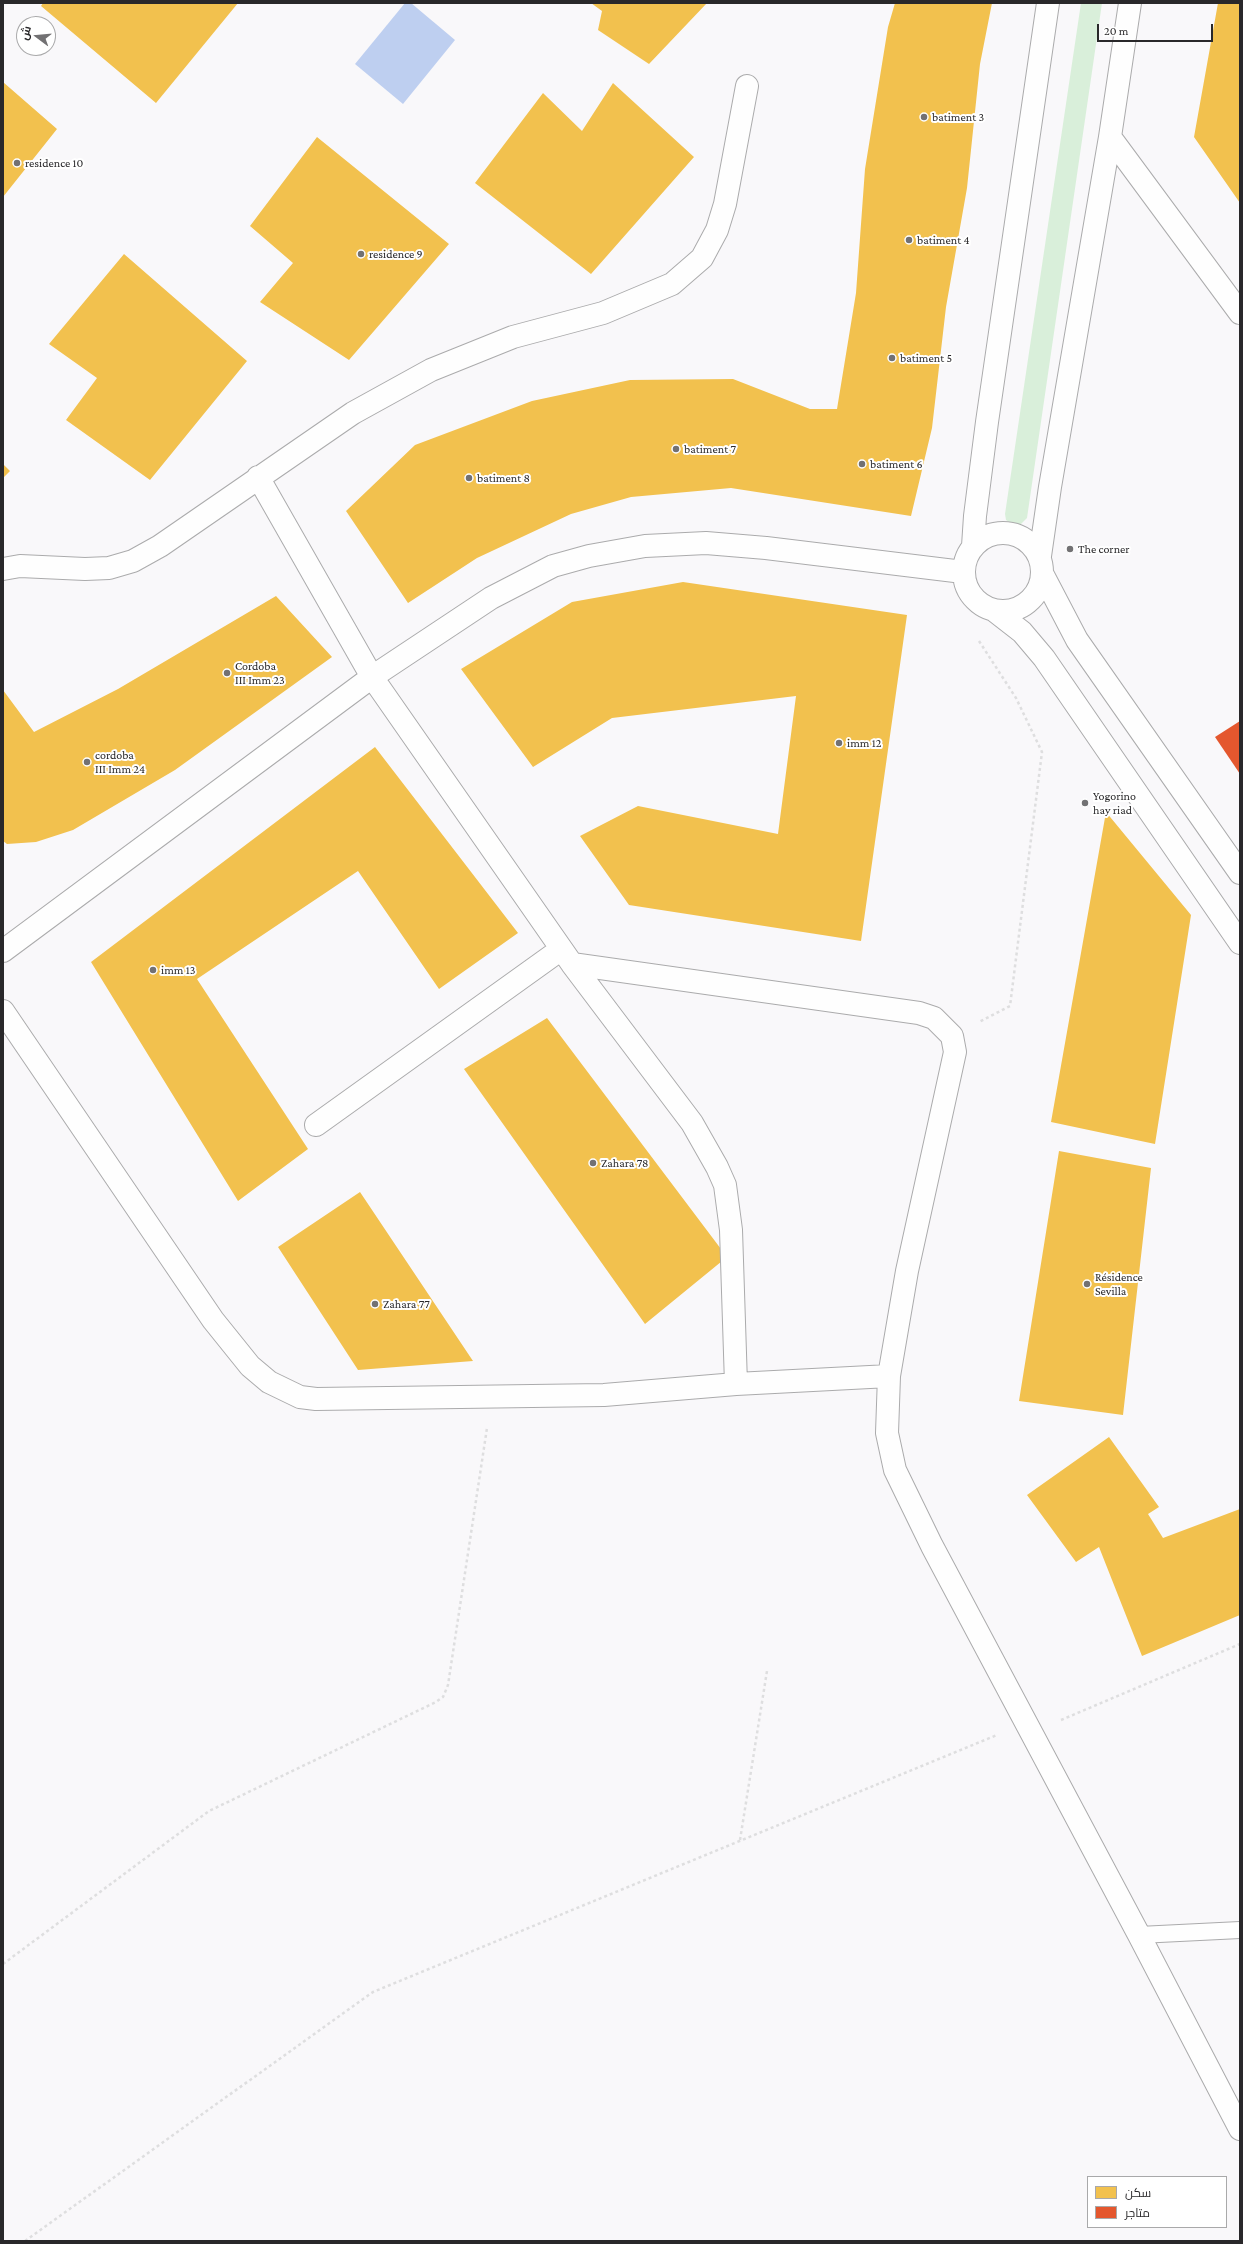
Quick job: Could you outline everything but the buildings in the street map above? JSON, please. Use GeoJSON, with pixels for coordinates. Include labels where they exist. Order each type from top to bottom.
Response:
{"type":"FeatureCollection","features":[{"type":"Feature","properties":{"kind":"street"},"geometry":{"type":"LineString","coordinates":[[973,546],[975,516],[987,422],[1048,3]]}},
{"type":"Feature","properties":{"kind":"street"},"geometry":{"type":"LineString","coordinates":[[995,611],[1008,611],[1021,607],[1032,599],[1040,588],[1050,487],[1110,137],[1130,3]]}},
{"type":"Feature","properties":{"kind":"street"},"geometry":{"type":"LineString","coordinates":[[3,569],[20,566],[85,569],[109,568],[133,561],[160,546],[258,477],[353,413],[432,370],[513,337],[603,312],[672,284],[690,270],[702,258],[716,230],[725,204],[747,86]]}},
{"type":"Feature","properties":{"kind":"street"},"geometry":{"type":"LineString","coordinates":[[1110,137],[1240,313]]}},
{"type":"Feature","properties":{"kind":"street"},"geometry":{"type":"LineString","coordinates":[[258,477],[372,677],[566,957],[692,1123],[717,1166],[725,1185],[731,1230],[736,1384]]}},
{"type":"Feature","properties":{"kind":"street"},"geometry":{"type":"LineString","coordinates":[[1240,873],[1077,640],[1030,543],[1017,534],[1001,532],[986,536],[973,546],[966,558],[963,572],[966,585],[972,597],[982,606],[995,611],[1022,632],[1044,658],[1240,943]]}},
{"type":"Feature","properties":{"kind":"street"},"geometry":{"type":"LineString","coordinates":[[3,951],[372,677],[491,598],[553,566],[589,556],[646,546],[706,543],[766,548],[963,572]]}},
{"type":"Feature","properties":{"kind":"street"},"geometry":{"type":"LineString","coordinates":[[316,1125],[566,957],[919,1012],[934,1018],[952,1036],[955,1052],[907,1271],[889,1376],[887,1433],[897,1475],[932,1546],[1140,1935],[1240,2129]]}},
{"type":"Feature","properties":{"kind":"street"},"geometry":{"type":"LineString","coordinates":[[3,1011],[212,1320],[250,1366],[269,1382],[300,1397],[316,1400],[604,1395],[736,1384],[889,1376]]}},
{"type":"Feature","properties":{"kind":"lane"},"geometry":{"type":"LineString","coordinates":[[1140,1935],[1240,1930]]}},
{"type":"Feature","properties":{"kind":"path"},"geometry":{"type":"LineString","coordinates":[[952,1036],[1010,1006],[1042,752],[1016,698],[981,644],[964,625],[972,597]]}},
{"type":"Feature","properties":{"kind":"path"},"geometry":{"type":"LineString","coordinates":[[3,1964],[209,1811],[436,1702],[443,1697],[448,1685],[492,1398]]}},
{"type":"Feature","properties":{"kind":"path"},"geometry":{"type":"LineString","coordinates":[[25,2241],[373,1992],[740,1840],[1240,1644]]}},
{"type":"Feature","properties":{"kind":"path"},"geometry":{"type":"LineString","coordinates":[[740,1840],[767,1671]]}},
{"type":"Feature","properties":{"kind":"green space"},"geometry":{"type":"Polygon","coordinates":[[[1081,3],[1102,3],[1027,518],[1020,525],[1015,526],[1006,520],[1005,514],[1081,3]]]}},
{"type":"Feature","properties":{"kind":"water"},"geometry":{"type":"Polygon","coordinates":[[[405,3],[411,3],[455,40],[403,104],[355,64],[405,3]]]}},
{"type":"Feature","properties":{"kind":"place","name":"batiment 3"},"geometry":{"type":"Point","coordinates":[924,117]}},
{"type":"Feature","properties":{"kind":"place","name":"residence 10"},"geometry":{"type":"Point","coordinates":[17,163]}},
{"type":"Feature","properties":{"kind":"place","name":"batiment 4"},"geometry":{"type":"Point","coordinates":[909,240]}},
{"type":"Feature","properties":{"kind":"place","name":"residence 9"},"geometry":{"type":"Point","coordinates":[361,254]}},
{"type":"Feature","properties":{"kind":"place","name":"batiment 5"},"geometry":{"type":"Point","coordinates":[892,358]}},
{"type":"Feature","properties":{"kind":"place","name":"batiment 7"},"geometry":{"type":"Point","coordinates":[676,449]}},
{"type":"Feature","properties":{"kind":"place","name":"batiment 6"},"geometry":{"type":"Point","coordinates":[862,464]}},
{"type":"Feature","properties":{"kind":"place","name":"batiment 8"},"geometry":{"type":"Point","coordinates":[469,478]}},
{"type":"Feature","properties":{"kind":"place","name":"The corner"},"geometry":{"type":"Point","coordinates":[1070,549]}},
{"type":"Feature","properties":{"kind":"place","name":"Cordoba III Imm 23"},"geometry":{"type":"Point","coordinates":[227,673]}},
{"type":"Feature","properties":{"kind":"place","name":"imm 12"},"geometry":{"type":"Point","coordinates":[839,743]}},
{"type":"Feature","properties":{"kind":"place","name":"cordoba III Imm 24"},"geometry":{"type":"Point","coordinates":[87,762]}},
{"type":"Feature","properties":{"kind":"place","name":"Yogorino hay riad"},"geometry":{"type":"Point","coordinates":[1085,803]}},
{"type":"Feature","properties":{"kind":"place","name":"imm 13"},"geometry":{"type":"Point","coordinates":[153,970]}},
{"type":"Feature","properties":{"kind":"place","name":"Zahara 78"},"geometry":{"type":"Point","coordinates":[593,1163]}},
{"type":"Feature","properties":{"kind":"place","name":"Résidence Sevilla"},"geometry":{"type":"Point","coordinates":[1087,1284]}},
{"type":"Feature","properties":{"kind":"place","name":"Zahara 77"},"geometry":{"type":"Point","coordinates":[375,1304]}}]}
